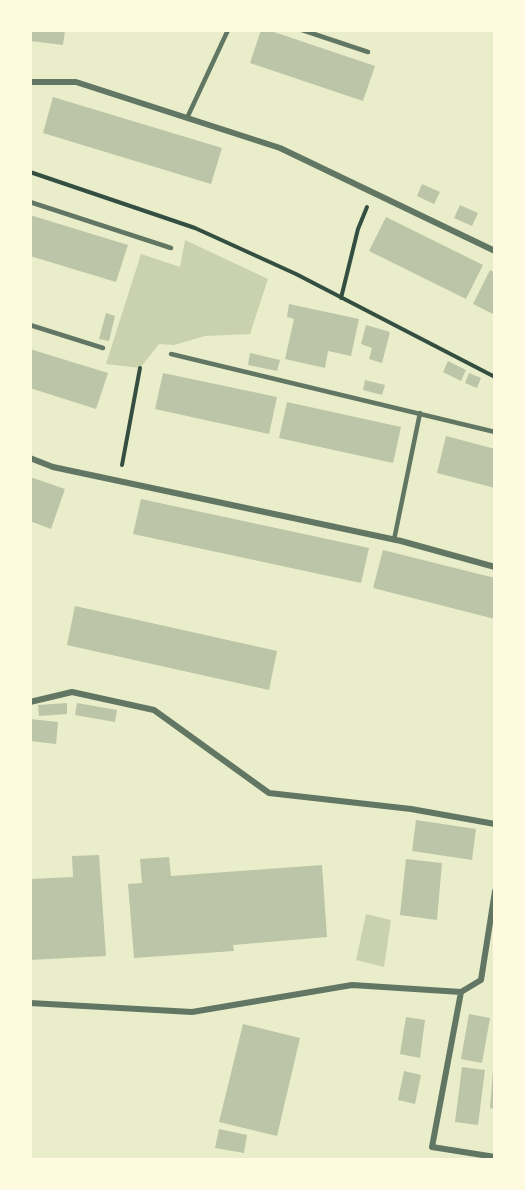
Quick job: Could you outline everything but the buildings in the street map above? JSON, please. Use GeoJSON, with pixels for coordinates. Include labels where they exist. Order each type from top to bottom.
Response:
{"type":"FeatureCollection","features":[{"type":"Feature","properties":{"kind":"street"},"geometry":{"type":"LineString","coordinates":[[30,82],[76,82],[280,148],[495,251]]}},
{"type":"Feature","properties":{"kind":"street"},"geometry":{"type":"LineString","coordinates":[[30,458],[53,467],[394,540],[495,567]]}},
{"type":"Feature","properties":{"kind":"street"},"geometry":{"type":"LineString","coordinates":[[30,702],[72,692],[154,710],[269,793],[411,809],[495,824]]}},
{"type":"Feature","properties":{"kind":"street"},"geometry":{"type":"LineString","coordinates":[[30,1003],[192,1012],[352,985],[460,992],[481,980],[495,891]]}},
{"type":"Feature","properties":{"kind":"street"},"geometry":{"type":"LineString","coordinates":[[460,992],[432,1147],[495,1157]]}},
{"type":"Feature","properties":{"kind":"lane"},"geometry":{"type":"LineString","coordinates":[[187,118],[228,30]]}},
{"type":"Feature","properties":{"kind":"lane"},"geometry":{"type":"LineString","coordinates":[[302,30],[368,52]]}},
{"type":"Feature","properties":{"kind":"lane"},"geometry":{"type":"LineString","coordinates":[[30,202],[171,248]]}},
{"type":"Feature","properties":{"kind":"lane"},"geometry":{"type":"LineString","coordinates":[[30,326],[103,348]]}},
{"type":"Feature","properties":{"kind":"lane"},"geometry":{"type":"LineString","coordinates":[[171,354],[495,432]]}},
{"type":"Feature","properties":{"kind":"lane"},"geometry":{"type":"LineString","coordinates":[[394,540],[420,413]]}},
{"type":"Feature","properties":{"kind":"path"},"geometry":{"type":"LineString","coordinates":[[30,172],[195,228],[296,274],[495,377]]}},
{"type":"Feature","properties":{"kind":"path"},"geometry":{"type":"LineString","coordinates":[[341,298],[358,229],[373,193]]}},
{"type":"Feature","properties":{"kind":"path"},"geometry":{"type":"LineString","coordinates":[[119,481],[140,368]]}},
{"type":"Feature","properties":{"kind":"green space"},"geometry":{"type":"Polygon","coordinates":[[[185,240],[268,279],[250,334],[205,336],[174,345],[159,344],[140,368],[106,364],[141,254],[180,267],[185,240]]]}},
{"type":"Feature","properties":{"kind":"green space"},"geometry":{"type":"Polygon","coordinates":[[[366,914],[391,920],[384,967],[356,960],[366,914]]]}}]}
